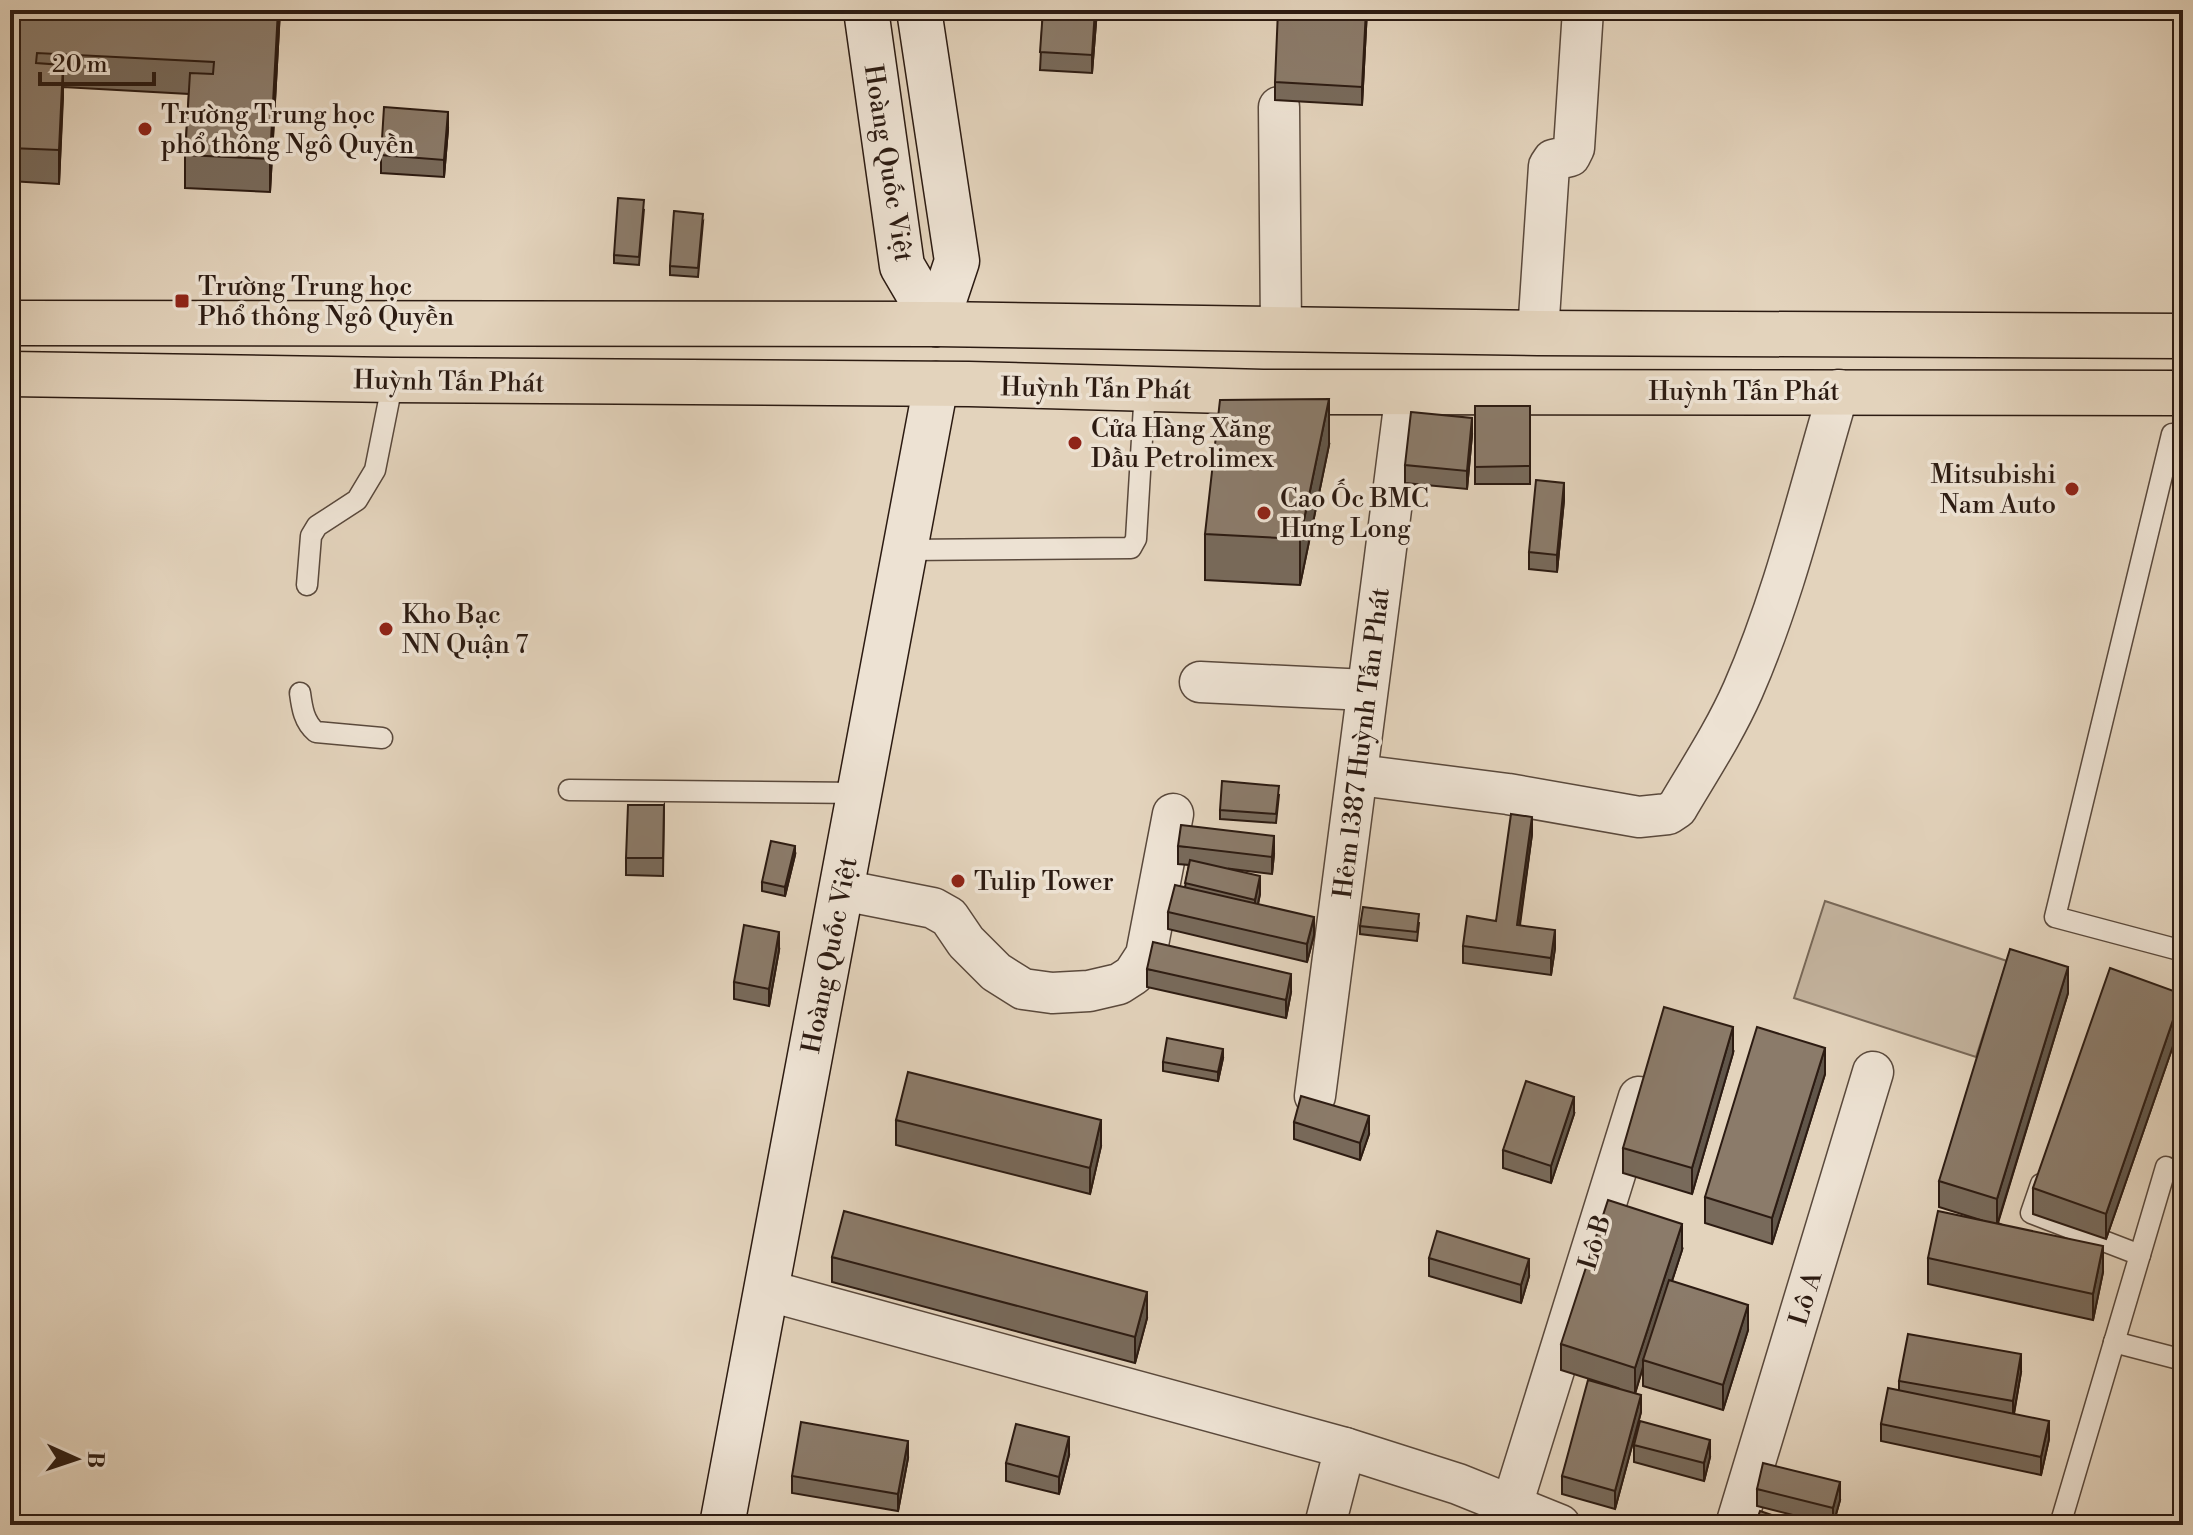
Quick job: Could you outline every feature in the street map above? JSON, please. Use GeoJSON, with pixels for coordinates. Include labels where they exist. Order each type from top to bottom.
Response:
{"type":"FeatureCollection","features":[{"type":"Feature","properties":{"kind":"main road","name":"Huỳnh Tấn Phát"},"geometry":{"type":"LineString","coordinates":[[10,323],[936,324],[1538,333],[2183,336]]}},
{"type":"Feature","properties":{"kind":"main road"},"geometry":{"type":"LineString","coordinates":[[936,324],[936,384]]}},
{"type":"Feature","properties":{"kind":"main road"},"geometry":{"type":"LineString","coordinates":[[1734,391],[1735,334]]}},
{"type":"Feature","properties":{"kind":"main road","name":"Huỳnh Tấn Phát"},"geometry":{"type":"LineString","coordinates":[[10,374],[1145,389],[1839,390],[2179,418]]}},
{"type":"Feature","properties":{"kind":"street","name":"Hoàng Quốc Việt"},"geometry":{"type":"LineString","coordinates":[[866,10],[902,266],[936,324]]}},
{"type":"Feature","properties":{"kind":"street","name":"Hoàng Quốc Việt"},"geometry":{"type":"LineString","coordinates":[[919,10],[957,261],[936,324]]}},
{"type":"Feature","properties":{"kind":"street"},"geometry":{"type":"LineString","coordinates":[[1538,333],[1549,166],[1553,160],[1570,156],[1574,148],[1583,10]]}},
{"type":"Feature","properties":{"kind":"street"},"geometry":{"type":"LineString","coordinates":[[1279,107],[1281,329]]}},
{"type":"Feature","properties":{"kind":"street","name":"Hoàng Quốc Việt"},"geometry":{"type":"LineString","coordinates":[[722,1525],[936,384]]}},
{"type":"Feature","properties":{"kind":"street"},"geometry":{"type":"LineString","coordinates":[[1359,775],[1508,794],[1639,817],[1668,814],[1677,808],[1717,742],[1743,689],[1778,595],[1839,390]]}},
{"type":"Feature","properties":{"kind":"street","name":"Hẻm 1387 Huỳnh Tấn Phát"},"geometry":{"type":"LineString","coordinates":[[1315,1096],[1359,775],[1406,391]]}},
{"type":"Feature","properties":{"kind":"street"},"geometry":{"type":"LineString","coordinates":[[1200,682],[1367,690]]}},
{"type":"Feature","properties":{"kind":"street"},"geometry":{"type":"LineString","coordinates":[[842,890],[933,908],[949,917],[966,942],[996,972],[1023,989],[1052,993],[1089,991],[1119,984],[1133,975],[1146,955],[1173,814]]}},
{"type":"Feature","properties":{"kind":"street","name":"Lô B"},"geometry":{"type":"LineString","coordinates":[[1512,1505],[1647,1070]]}},
{"type":"Feature","properties":{"kind":"street","name":"Lô A"},"geometry":{"type":"LineString","coordinates":[[1736,1525],[1873,1072]]}},
{"type":"Feature","properties":{"kind":"street"},"geometry":{"type":"LineString","coordinates":[[766,1290],[1345,1448],[1458,1484],[1560,1525]]}},
{"type":"Feature","properties":{"kind":"street"},"geometry":{"type":"LineString","coordinates":[[1325,1525],[1345,1448]]}},
{"type":"Feature","properties":{"kind":"lane"},"geometry":{"type":"LineString","coordinates":[[307,585],[311,536],[317,526],[357,500],[375,470],[393,380]]}},
{"type":"Feature","properties":{"kind":"lane"},"geometry":{"type":"LineString","coordinates":[[906,550],[1131,548],[1136,539],[1145,389]]}},
{"type":"Feature","properties":{"kind":"lane"},"geometry":{"type":"LineString","coordinates":[[2179,418],[2055,917],[2183,951]]}},
{"type":"Feature","properties":{"kind":"lane"},"geometry":{"type":"LineString","coordinates":[[300,693],[309,726],[316,732],[382,738]]}},
{"type":"Feature","properties":{"kind":"lane"},"geometry":{"type":"LineString","coordinates":[[569,790],[860,793]]}},
{"type":"Feature","properties":{"kind":"lane"},"geometry":{"type":"LineString","coordinates":[[2060,1525],[2166,1167]]}},
{"type":"Feature","properties":{"kind":"lane"},"geometry":{"type":"LineString","coordinates":[[2047,1169],[2031,1213],[2140,1255]]}},
{"type":"Feature","properties":{"kind":"lane"},"geometry":{"type":"LineString","coordinates":[[2114,1342],[2183,1360]]}},
{"type":"Feature","properties":{"kind":"shaded area"},"geometry":{"type":"Polygon","coordinates":[[[1825,901],[2007,961],[1976,1057],[1794,998],[1825,901]]]}},
{"type":"Feature","properties":{"kind":"building"},"geometry":{"type":"Polygon","coordinates":[[[10,10],[278,10],[270,159],[185,155],[190,73],[213,74],[214,62],[37,53],[36,63],[63,65],[59,150],[10,148],[10,10]]]}},
{"type":"Feature","properties":{"kind":"building"},"geometry":{"type":"Polygon","coordinates":[[[1043,10],[1095,10],[1092,55],[1040,52],[1043,10]]]}},
{"type":"Feature","properties":{"kind":"building"},"geometry":{"type":"Polygon","coordinates":[[[1278,10],[1366,10],[1362,87],[1275,82],[1278,10]]]}},
{"type":"Feature","properties":{"kind":"building"},"geometry":{"type":"Polygon","coordinates":[[[384,107],[448,112],[444,160],[381,155],[384,107]]]}},
{"type":"Feature","properties":{"kind":"building"},"geometry":{"type":"Polygon","coordinates":[[[618,198],[644,200],[639,257],[614,255],[618,198]]]}},
{"type":"Feature","properties":{"kind":"building"},"geometry":{"type":"Polygon","coordinates":[[[674,211],[703,214],[698,268],[670,266],[674,211]]]}},
{"type":"Feature","properties":{"kind":"building","name":"Cao Ốc BMC Hưng Long"},"geometry":{"type":"Polygon","coordinates":[[[1329,399],[1300,539],[1205,534],[1220,400],[1329,399]]]}},
{"type":"Feature","properties":{"kind":"building"},"geometry":{"type":"Polygon","coordinates":[[[1475,406],[1530,406],[1530,466],[1475,467],[1475,406]]]}},
{"type":"Feature","properties":{"kind":"building"},"geometry":{"type":"Polygon","coordinates":[[[1411,412],[1472,418],[1467,471],[1405,465],[1411,412]]]}},
{"type":"Feature","properties":{"kind":"building"},"geometry":{"type":"Polygon","coordinates":[[[1536,480],[1564,483],[1557,555],[1529,552],[1536,480]]]}},
{"type":"Feature","properties":{"kind":"building"},"geometry":{"type":"Polygon","coordinates":[[[1222,781],[1279,786],[1276,814],[1220,810],[1222,781]]]}},
{"type":"Feature","properties":{"kind":"building"},"geometry":{"type":"Polygon","coordinates":[[[628,805],[664,805],[663,858],[626,858],[628,805]]]}},
{"type":"Feature","properties":{"kind":"building"},"geometry":{"type":"Polygon","coordinates":[[[1511,814],[1532,817],[1517,925],[1555,930],[1551,958],[1463,946],[1467,916],[1496,921],[1511,814]]]}},
{"type":"Feature","properties":{"kind":"building"},"geometry":{"type":"Polygon","coordinates":[[[1181,825],[1274,836],[1272,857],[1178,846],[1181,825]]]}},
{"type":"Feature","properties":{"kind":"building"},"geometry":{"type":"Polygon","coordinates":[[[771,841],[795,846],[785,887],[762,882],[771,841]]]}},
{"type":"Feature","properties":{"kind":"building"},"geometry":{"type":"Polygon","coordinates":[[[1190,860],[1260,876],[1255,900],[1185,883],[1190,860]]]}},
{"type":"Feature","properties":{"kind":"building"},"geometry":{"type":"Polygon","coordinates":[[[1175,885],[1314,917],[1307,944],[1168,912],[1175,885]]]}},
{"type":"Feature","properties":{"kind":"building"},"geometry":{"type":"Polygon","coordinates":[[[1363,907],[1419,914],[1417,932],[1360,926],[1363,907]]]}},
{"type":"Feature","properties":{"kind":"building"},"geometry":{"type":"Polygon","coordinates":[[[744,925],[779,932],[769,989],[734,982],[744,925]]]}},
{"type":"Feature","properties":{"kind":"building"},"geometry":{"type":"Polygon","coordinates":[[[1153,942],[1291,974],[1286,1000],[1147,969],[1153,942]]]}},
{"type":"Feature","properties":{"kind":"building"},"geometry":{"type":"Polygon","coordinates":[[[2010,949],[2068,967],[1997,1199],[1939,1181],[2010,949]]]}},
{"type":"Feature","properties":{"kind":"building"},"geometry":{"type":"Polygon","coordinates":[[[2110,968],[2182,994],[2106,1214],[2033,1188],[2110,968]]]}},
{"type":"Feature","properties":{"kind":"building"},"geometry":{"type":"Polygon","coordinates":[[[1664,1007],[1733,1027],[1692,1168],[1623,1148],[1664,1007]]]}},
{"type":"Feature","properties":{"kind":"building"},"geometry":{"type":"Polygon","coordinates":[[[1757,1027],[1825,1048],[1772,1218],[1705,1197],[1757,1027]]]}},
{"type":"Feature","properties":{"kind":"building"},"geometry":{"type":"Polygon","coordinates":[[[1167,1038],[1223,1049],[1218,1072],[1163,1062],[1167,1038]]]}},
{"type":"Feature","properties":{"kind":"building"},"geometry":{"type":"Polygon","coordinates":[[[908,1072],[1101,1120],[1090,1168],[896,1120],[908,1072]]]}},
{"type":"Feature","properties":{"kind":"building"},"geometry":{"type":"Polygon","coordinates":[[[1526,1081],[1574,1097],[1551,1166],[1503,1150],[1526,1081]]]}},
{"type":"Feature","properties":{"kind":"building"},"geometry":{"type":"Polygon","coordinates":[[[1301,1096],[1369,1116],[1360,1143],[1294,1122],[1301,1096]]]}},
{"type":"Feature","properties":{"kind":"building"},"geometry":{"type":"Polygon","coordinates":[[[1608,1200],[1682,1224],[1635,1368],[1561,1344],[1608,1200]]]}},
{"type":"Feature","properties":{"kind":"building"},"geometry":{"type":"Polygon","coordinates":[[[844,1211],[1147,1292],[1135,1337],[832,1257],[844,1211]]]}},
{"type":"Feature","properties":{"kind":"building"},"geometry":{"type":"Polygon","coordinates":[[[1938,1211],[2103,1246],[2093,1294],[1928,1258],[1938,1211]]]}},
{"type":"Feature","properties":{"kind":"building"},"geometry":{"type":"Polygon","coordinates":[[[1437,1231],[1529,1259],[1521,1285],[1429,1258],[1437,1231]]]}},
{"type":"Feature","properties":{"kind":"building"},"geometry":{"type":"Polygon","coordinates":[[[1669,1280],[1748,1305],[1723,1385],[1643,1360],[1669,1280]]]}},
{"type":"Feature","properties":{"kind":"building"},"geometry":{"type":"Polygon","coordinates":[[[1908,1334],[2021,1354],[2013,1401],[1899,1381],[1908,1334]]]}},
{"type":"Feature","properties":{"kind":"building"},"geometry":{"type":"Polygon","coordinates":[[[1588,1380],[1641,1395],[1615,1491],[1562,1476],[1588,1380]]]}},
{"type":"Feature","properties":{"kind":"building"},"geometry":{"type":"Polygon","coordinates":[[[1888,1388],[2049,1421],[2041,1457],[1881,1424],[1888,1388]]]}},
{"type":"Feature","properties":{"kind":"building"},"geometry":{"type":"Polygon","coordinates":[[[1640,1421],[1710,1440],[1704,1463],[1634,1445],[1640,1421]]]}},
{"type":"Feature","properties":{"kind":"building"},"geometry":{"type":"Polygon","coordinates":[[[801,1422],[908,1441],[898,1494],[792,1476],[801,1422]]]}},
{"type":"Feature","properties":{"kind":"building"},"geometry":{"type":"Polygon","coordinates":[[[1016,1424],[1069,1437],[1059,1477],[1006,1463],[1016,1424]]]}},
{"type":"Feature","properties":{"kind":"building"},"geometry":{"type":"Polygon","coordinates":[[[1763,1463],[1840,1482],[1833,1508],[1757,1489],[1763,1463]]]}},
{"type":"Feature","properties":{"kind":"building"},"geometry":{"type":"Polygon","coordinates":[[[1760,1511],[1801,1525],[1755,1525],[1760,1511]]]}},
{"type":"Feature","properties":{"kind":"place","name":"Trường Trung học phổ thông Ngô Quyền"},"geometry":{"type":"Point","coordinates":[145,129]}},
{"type":"Feature","properties":{"kind":"place","name":"Trường Trung học Phổ thông Ngô Quyền"},"geometry":{"type":"Point","coordinates":[182,301]}},
{"type":"Feature","properties":{"kind":"place","name":"Cửa Hàng Xăng Dầu Petrolimex"},"geometry":{"type":"Point","coordinates":[1075,443]}},
{"type":"Feature","properties":{"kind":"place","name":"Mitsubishi Nam Auto"},"geometry":{"type":"Point","coordinates":[2072,489]}},
{"type":"Feature","properties":{"kind":"place","name":"Cao Ốc BMC Hưng Long"},"geometry":{"type":"Point","coordinates":[1264,513]}},
{"type":"Feature","properties":{"kind":"place","name":"Kho Bạc NN Quận 7"},"geometry":{"type":"Point","coordinates":[386,629]}},
{"type":"Feature","properties":{"kind":"place","name":"Tulip Tower"},"geometry":{"type":"Point","coordinates":[958,881]}}]}
